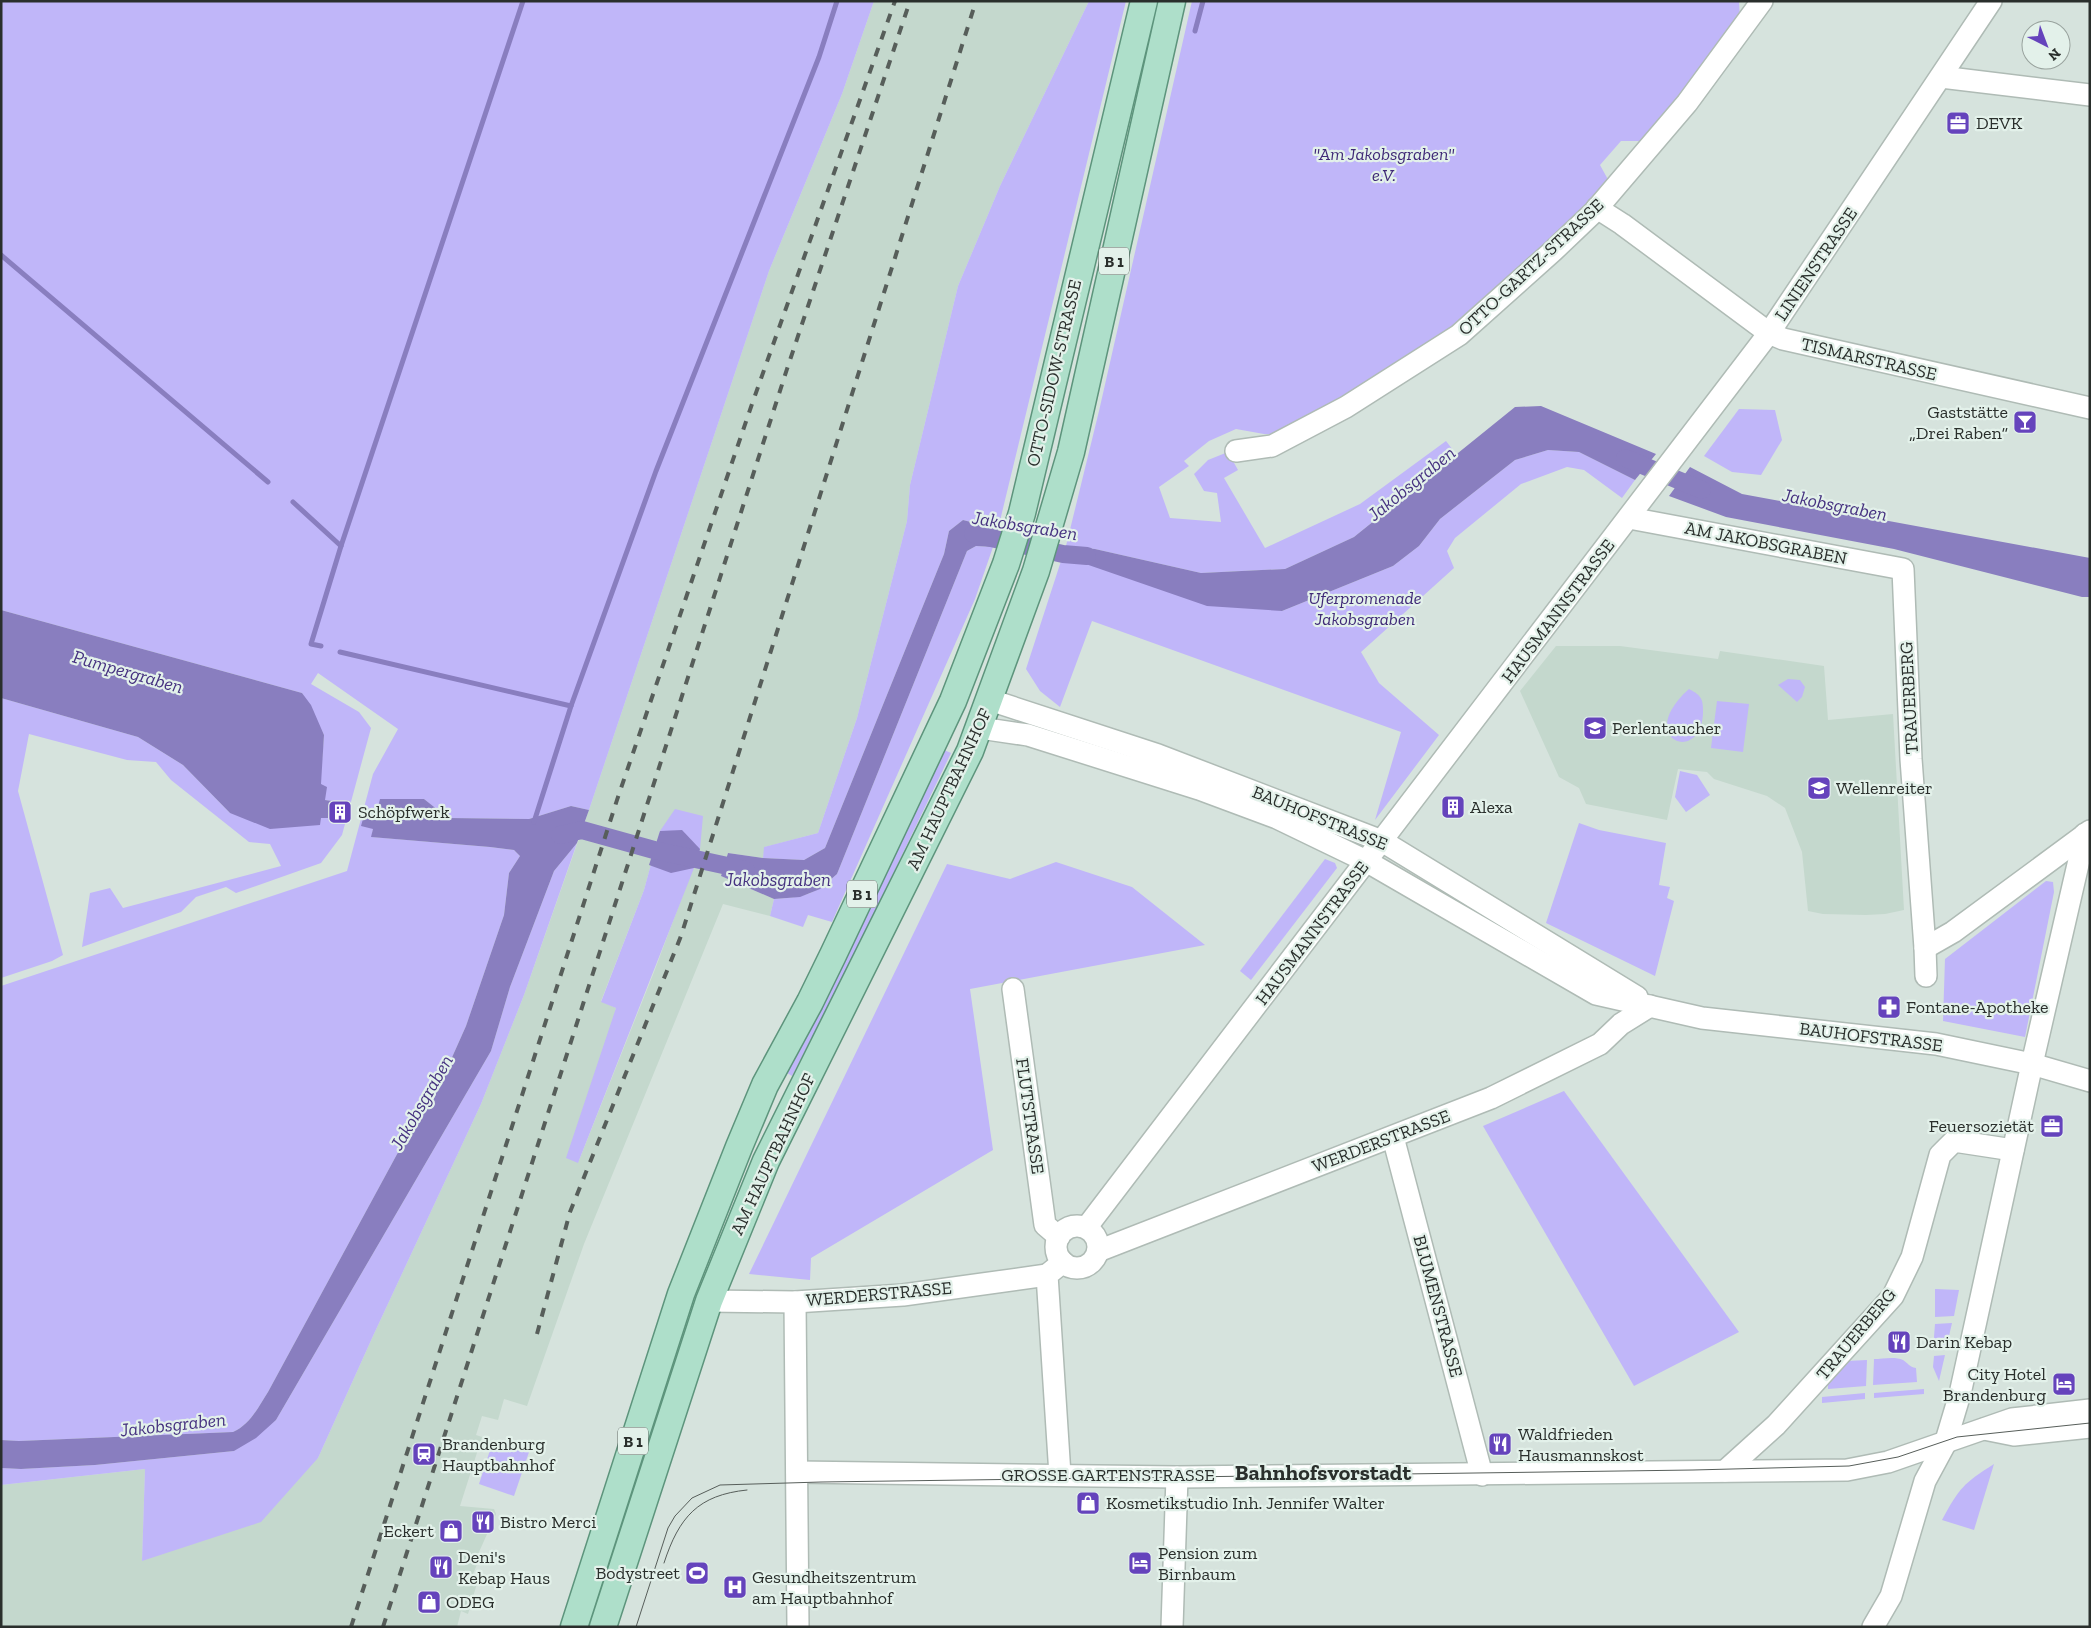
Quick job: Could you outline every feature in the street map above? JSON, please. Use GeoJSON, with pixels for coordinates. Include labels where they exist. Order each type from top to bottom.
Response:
{"type":"FeatureCollection","features":[{"type":"Feature","properties":{"kind":"main road","name":"OTTO-SIDOW-STRASSE"},"geometry":{"type":"LineString","coordinates":[[953,701],[1006,564],[1022,513],[1057,358],[1144,1]]}},
{"type":"Feature","properties":{"kind":"main road","name":"OTTO-SIDOW-STRASSE"},"geometry":{"type":"LineString","coordinates":[[990,700],[1052,520],[1082,406],[1172,1]]}},
{"type":"Feature","properties":{"kind":"main road"},"geometry":{"type":"LineString","coordinates":[[953,701],[990,700]]}},
{"type":"Feature","properties":{"kind":"main road","name":"AM HAUPTBAHNHOF"},"geometry":{"type":"LineString","coordinates":[[603,1627],[709,1301],[766,1161],[968,757],[990,700]]}},
{"type":"Feature","properties":{"kind":"main road"},"geometry":{"type":"LineString","coordinates":[[953,701],[980,728]]}},
{"type":"Feature","properties":{"kind":"main road","name":"AM HAUPTBAHNHOF"},"geometry":{"type":"LineString","coordinates":[[574,1627],[681,1294],[765,1085],[810,1002],[953,701]]}},
{"type":"Feature","properties":{"kind":"main road"},"geometry":{"type":"LineString","coordinates":[[765,1085],[796,1100]]}},
{"type":"Feature","properties":{"kind":"main road"},"geometry":{"type":"LineString","coordinates":[[681,1294],[709,1301]]}},
{"type":"Feature","properties":{"kind":"street","name":"OTTO-GARTZ-STRASSE"},"geometry":{"type":"LineString","coordinates":[[1236,451],[1272,446],[1346,407],[1459,335],[1553,252],[1597,208],[1687,104],[1762,1]]}},
{"type":"Feature","properties":{"kind":"street","name":"LINIENSTRASSE"},"geometry":{"type":"LineString","coordinates":[[1629,518],[1769,334],[1991,1]]}},
{"type":"Feature","properties":{"kind":"street"},"geometry":{"type":"LineString","coordinates":[[1941,77],[2090,95]]}},
{"type":"Feature","properties":{"kind":"street","name":"TISMARSTRASSE"},"geometry":{"type":"LineString","coordinates":[[1597,208],[1622,224],[1769,334],[1844,354],[2090,408]]}},
{"type":"Feature","properties":{"kind":"street","name":"AM JAKOBSGRABEN"},"geometry":{"type":"LineString","coordinates":[[1629,518],[1903,569]]}},
{"type":"Feature","properties":{"kind":"street","name":"HAUSMANNSTRASSE"},"geometry":{"type":"LineString","coordinates":[[1086,1228],[1629,518]]}},
{"type":"Feature","properties":{"kind":"street","name":"TRAUERBERG"},"geometry":{"type":"LineString","coordinates":[[1903,569],[1912,759],[1926,976]]}},
{"type":"Feature","properties":{"kind":"street","name":"BAUHOFSTRASSE"},"geometry":{"type":"LineString","coordinates":[[990,700],[1158,755],[1382,841],[1650,1006]]}},
{"type":"Feature","properties":{"kind":"street","name":"BAUHOFSTRASSE"},"geometry":{"type":"LineString","coordinates":[[980,728],[1028,735],[1199,789],[1277,818],[1366,861],[1596,994],[1702,1018],[1936,1044],[2032,1064],[2090,1081]]}},
{"type":"Feature","properties":{"kind":"street"},"geometry":{"type":"LineString","coordinates":[[1925,948],[1952,932],[2088,832]]}},
{"type":"Feature","properties":{"kind":"street"},"geometry":{"type":"LineString","coordinates":[[1873,1627],[1891,1596],[1925,1482],[1945,1444],[1960,1394],[2032,1064],[2088,832]]}},
{"type":"Feature","properties":{"kind":"street","name":"FLUTSTRASSE"},"geometry":{"type":"LineString","coordinates":[[1012,989],[1045,1225],[1059,1237]]}},
{"type":"Feature","properties":{"kind":"street","name":"WERDERSTRASSE"},"geometry":{"type":"LineString","coordinates":[[709,1301],[795,1302],[903,1294],[1055,1268],[1086,1266],[1092,1262],[1098,1251],[1491,1098],[1600,1044],[1621,1024],[1650,1006]]}},
{"type":"Feature","properties":{"kind":"street","name":"BLUMENSTRASSE"},"geometry":{"type":"LineString","coordinates":[[1393,1137],[1482,1475]]}},
{"type":"Feature","properties":{"kind":"street","name":"TRAUERBERG"},"geometry":{"type":"LineString","coordinates":[[1725,1471],[1776,1425],[1892,1296],[1912,1257],[1940,1155],[1954,1141],[2013,1150]]}},
{"type":"Feature","properties":{"kind":"street"},"geometry":{"type":"LineString","coordinates":[[1060,1475],[1055,1268],[1059,1237],[1068,1229],[1074,1227],[1086,1228],[1096,1238],[1098,1251]]}},
{"type":"Feature","properties":{"kind":"street"},"geometry":{"type":"LineString","coordinates":[[795,1302],[798,1627]]}},
{"type":"Feature","properties":{"kind":"street","name":"GROSSE GARTENSTRASSE"},"geometry":{"type":"LineString","coordinates":[[796,1472],[1177,1477],[1847,1470],[1888,1462],[1945,1444],[2012,1419],[2090,1410]]}},
{"type":"Feature","properties":{"kind":"street"},"geometry":{"type":"LineString","coordinates":[[1984,1429],[2014,1435],[2090,1427]]}},
{"type":"Feature","properties":{"kind":"street"},"geometry":{"type":"LineString","coordinates":[[1172,1627],[1177,1477]]}},
{"type":"Feature","properties":{"kind":"shaded area"},"geometry":{"type":"Polygon","coordinates":[[[874,1],[1089,1],[1000,186],[958,286],[910,485],[907,521],[857,718],[818,833],[765,847],[763,858],[728,853],[721,876],[774,899],[770,916],[723,904],[584,1244],[527,1406],[504,1399],[498,1420],[482,1416],[476,1435],[482,1437],[460,1506],[494,1509],[496,1514],[475,1561],[478,1562],[471,1579],[478,1580],[468,1614],[461,1611],[457,1627],[1,1627],[1,1485],[145,1469],[142,1561],[318,1458],[481,1104],[524,995],[589,810],[769,271],[842,94],[874,1]],[[660,831],[644,890],[601,1001],[616,1008],[578,1163],[654,972],[700,849],[660,831]]]}},
{"type":"Feature","properties":{"kind":"shaded area","name":"Wellenreiter"},"geometry":{"type":"Polygon","coordinates":[[[1556,646],[1620,646],[1718,659],[1720,651],[1824,666],[1828,720],[1893,714],[1904,910],[1866,915],[1823,914],[1808,911],[1802,852],[1785,808],[1767,796],[1714,779],[1707,772],[1678,769],[1667,820],[1586,804],[1579,788],[1559,777],[1520,691],[1556,646]]]}},
{"type":"Feature","properties":{"kind":"green space"},"geometry":{"type":"Polygon","coordinates":[[[1,1],[874,1],[842,94],[769,271],[589,810],[571,806],[529,819],[447,818],[424,799],[377,811],[366,808],[373,829],[372,837],[514,850],[520,856],[509,873],[504,915],[466,1026],[433,1100],[402,1145],[268,1392],[249,1420],[233,1432],[19,1441],[1,1440],[1,986],[347,871],[373,774],[398,729],[318,673],[311,684],[359,712],[371,728],[342,835],[321,863],[236,893],[226,887],[196,897],[181,912],[82,947],[90,893],[110,888],[123,908],[281,866],[270,844],[249,842],[171,780],[156,762],[127,760],[29,734],[18,791],[63,955],[52,961],[1,978],[1,698],[138,737],[183,765],[230,813],[328,818],[331,801],[325,800],[320,785],[324,735],[302,693],[1,610],[1,1]]]}},
{"type":"Feature","properties":{"kind":"green space"},"geometry":{"type":"Polygon","coordinates":[[[1089,1],[1126,1],[998,529],[963,520],[949,531],[944,554],[825,848],[804,860],[763,858],[764,847],[818,833],[857,718],[907,521],[910,485],[958,286],[1000,186],[1089,1]]]}},
{"type":"Feature","properties":{"kind":"green space","name":"\"Am Jakobsgraben\" e.V."},"geometry":{"type":"Polygon","coordinates":[[[1192,1],[1739,1],[1740,19],[1645,141],[1621,141],[1600,165],[1611,185],[1448,334],[1282,434],[1264,434],[1236,429],[1209,441],[1184,461],[1189,466],[1159,487],[1170,518],[1221,522],[1217,493],[1204,491],[1194,474],[1208,460],[1228,452],[1238,470],[1224,478],[1265,548],[1360,504],[1446,441],[1456,454],[1354,537],[1285,569],[1201,573],[1095,549],[1066,546],[1099,411],[1192,1]]]}},
{"type":"Feature","properties":{"kind":"green space"},"geometry":{"type":"Polygon","coordinates":[[[1739,409],[1775,410],[1782,440],[1761,475],[1732,472],[1704,456],[1739,409]]]}},
{"type":"Feature","properties":{"kind":"green space","name":"Uferpromenade Jakobsgraben"},"geometry":{"type":"Polygon","coordinates":[[[1548,450],[1579,452],[1635,480],[1622,498],[1584,470],[1567,467],[1521,484],[1455,538],[1447,551],[1454,568],[1361,652],[1379,683],[1439,735],[1375,820],[1401,732],[1092,621],[1060,707],[1040,691],[1026,669],[1061,561],[1077,561],[1282,611],[1393,566],[1419,546],[1440,519],[1515,460],[1548,450]]]}},
{"type":"Feature","properties":{"kind":"green space"},"geometry":{"type":"Polygon","coordinates":[[[976,546],[993,547],[975,599],[832,922],[808,915],[803,927],[770,916],[774,899],[809,894],[837,874],[967,551],[976,546]]]}},
{"type":"Feature","properties":{"kind":"green space"},"geometry":{"type":"Polygon","coordinates":[[[1788,679],[1800,680],[1805,687],[1802,697],[1797,702],[1778,685],[1788,679]]]}},
{"type":"Feature","properties":{"kind":"green space"},"geometry":{"type":"Polygon","coordinates":[[[1689,689],[1701,698],[1703,713],[1700,729],[1692,739],[1683,742],[1674,740],[1668,733],[1667,721],[1673,707],[1689,689]]]}},
{"type":"Feature","properties":{"kind":"green space"},"geometry":{"type":"Polygon","coordinates":[[[1717,701],[1749,704],[1743,752],[1711,748],[1717,701]]]}},
{"type":"Feature","properties":{"kind":"green space"},"geometry":{"type":"Polygon","coordinates":[[[944,750],[951,753],[852,959],[792,1076],[784,1071],[944,750]]]}},
{"type":"Feature","properties":{"kind":"green space"},"geometry":{"type":"Polygon","coordinates":[[[1680,771],[1697,775],[1710,795],[1686,812],[1675,797],[1680,771]]]}},
{"type":"Feature","properties":{"kind":"green space"},"geometry":{"type":"Polygon","coordinates":[[[675,809],[703,816],[700,849],[578,1163],[566,1158],[616,1008],[601,1002],[644,890],[660,831],[675,809]]]}},
{"type":"Feature","properties":{"kind":"green space"},"geometry":{"type":"Polygon","coordinates":[[[1579,823],[1599,830],[1666,843],[1659,885],[1670,887],[1667,898],[1674,901],[1655,976],[1546,923],[1579,823]]]}},
{"type":"Feature","properties":{"kind":"green space"},"geometry":{"type":"Polygon","coordinates":[[[577,843],[524,995],[481,1104],[318,1458],[261,1522],[142,1561],[145,1469],[1,1485],[1,1468],[21,1469],[95,1465],[234,1451],[276,1420],[491,1051],[510,987],[554,871],[577,843]]]}},
{"type":"Feature","properties":{"kind":"green space"},"geometry":{"type":"Polygon","coordinates":[[[1325,859],[1335,863],[1337,868],[1251,980],[1240,971],[1325,859]]]}},
{"type":"Feature","properties":{"kind":"green space"},"geometry":{"type":"Polygon","coordinates":[[[1056,862],[1132,887],[1205,945],[970,989],[993,1150],[811,1258],[810,1280],[749,1274],[947,864],[1010,879],[1056,862]]]}},
{"type":"Feature","properties":{"kind":"green space"},"geometry":{"type":"Polygon","coordinates":[[[2046,881],[2053,882],[2054,892],[2025,1037],[1943,1021],[1945,959],[2046,881]]]}},
{"type":"Feature","properties":{"kind":"green space"},"geometry":{"type":"Polygon","coordinates":[[[1564,1091],[1739,1332],[1634,1386],[1483,1126],[1564,1091]]]}},
{"type":"Feature","properties":{"kind":"green space"},"geometry":{"type":"Polygon","coordinates":[[[1935,1289],[1959,1290],[1954,1316],[1935,1317],[1935,1289]]]}},
{"type":"Feature","properties":{"kind":"green space"},"geometry":{"type":"Polygon","coordinates":[[[1952,1323],[1946,1349],[1933,1350],[1935,1324],[1952,1323]]]}},
{"type":"Feature","properties":{"kind":"green space"},"geometry":{"type":"Polygon","coordinates":[[[1945,1355],[1939,1381],[1933,1367],[1934,1356],[1945,1355]]]}},
{"type":"Feature","properties":{"kind":"green space"},"geometry":{"type":"Polygon","coordinates":[[[1892,1358],[1903,1360],[1916,1368],[1917,1382],[1873,1385],[1874,1359],[1892,1358]]]}},
{"type":"Feature","properties":{"kind":"green space"},"geometry":{"type":"Polygon","coordinates":[[[1867,1360],[1866,1386],[1828,1389],[1828,1381],[1847,1361],[1867,1360]]]}},
{"type":"Feature","properties":{"kind":"green space"},"geometry":{"type":"Polygon","coordinates":[[[1924,1389],[1924,1394],[1874,1398],[1874,1393],[1924,1389]]]}},
{"type":"Feature","properties":{"kind":"green space"},"geometry":{"type":"Polygon","coordinates":[[[1865,1393],[1865,1399],[1822,1403],[1822,1397],[1865,1393]]]}},
{"type":"Feature","properties":{"kind":"green space"},"geometry":{"type":"Polygon","coordinates":[[[493,1441],[529,1452],[514,1496],[479,1484],[493,1441]]]}},
{"type":"Feature","properties":{"kind":"green space"},"geometry":{"type":"Polygon","coordinates":[[[1994,1464],[1974,1530],[1942,1520],[1963,1487],[1994,1464]]]}},
{"type":"Feature","properties":{"kind":"water"},"geometry":{"type":"Polygon","coordinates":[[[1541,406],[1656,454],[1635,480],[1579,452],[1548,450],[1515,460],[1440,519],[1419,546],[1393,566],[1282,611],[1207,606],[1077,561],[1061,561],[1066,546],[1095,549],[1201,573],[1285,569],[1354,537],[1515,407],[1541,406]]]}},
{"type":"Feature","properties":{"kind":"water"},"geometry":{"type":"Polygon","coordinates":[[[1690,467],[1742,494],[2090,558],[2090,597],[2082,597],[1894,549],[1726,517],[1669,496],[1690,467]]]}},
{"type":"Feature","properties":{"kind":"water","name":"Jakobsgraben"},"geometry":{"type":"Polygon","coordinates":[[[963,520],[998,529],[993,547],[976,546],[967,551],[837,874],[820,889],[800,897],[774,899],[721,876],[728,853],[763,858],[804,860],[825,848],[944,554],[949,531],[963,520]]]}},
{"type":"Feature","properties":{"kind":"water","name":"Pumpergraben"},"geometry":{"type":"Polygon","coordinates":[[[1,610],[302,693],[311,705],[324,735],[321,784],[327,787],[325,800],[332,801],[328,818],[321,818],[320,825],[270,829],[230,813],[183,765],[138,737],[1,698],[1,610]]]}},
{"type":"Feature","properties":{"kind":"water"},"geometry":{"type":"Polygon","coordinates":[[[380,799],[424,799],[448,818],[529,819],[571,806],[589,810],[577,843],[554,871],[510,987],[491,1051],[276,1420],[256,1438],[234,1451],[95,1465],[21,1469],[1,1468],[1,1440],[19,1441],[233,1432],[249,1420],[268,1392],[402,1145],[433,1100],[466,1026],[504,915],[509,873],[520,856],[514,850],[371,837],[373,829],[361,826],[366,808],[377,811],[380,799]]]}},
{"type":"Feature","properties":{"kind":"water","name":"Jakobsgraben"},"geometry":{"type":"Polygon","coordinates":[[[682,830],[700,849],[694,868],[671,873],[649,865],[660,831],[682,830]]]}},
{"type":"Feature","properties":{"kind":"waterway"},"geometry":{"type":"LineString","coordinates":[[321,646],[311,644],[341,546],[523,1]]}},
{"type":"Feature","properties":{"kind":"waterway"},"geometry":{"type":"LineString","coordinates":[[340,652],[571,706],[656,471],[819,57],[837,1]]}},
{"type":"Feature","properties":{"kind":"waterway"},"geometry":{"type":"LineString","coordinates":[[1195,31],[1203,1]]}},
{"type":"Feature","properties":{"kind":"waterway"},"geometry":{"type":"LineString","coordinates":[[1,255],[268,482]]}},
{"type":"Feature","properties":{"kind":"waterway","name":"Jakobsgraben"},"geometry":{"type":"LineString","coordinates":[[1625,458],[1702,490]]}},
{"type":"Feature","properties":{"kind":"waterway"},"geometry":{"type":"LineString","coordinates":[[293,502],[341,546]]}},
{"type":"Feature","properties":{"kind":"waterway","name":"Jakobsgraben"},"geometry":{"type":"LineString","coordinates":[[973,534],[1063,554],[1087,556]]}},
{"type":"Feature","properties":{"kind":"waterway"},"geometry":{"type":"LineString","coordinates":[[534,822],[571,706]]}},
{"type":"Feature","properties":{"kind":"waterway","name":"Jakobsgraben"},"geometry":{"type":"LineString","coordinates":[[560,835],[582,830],[654,850],[746,870]]}},
{"type":"Feature","properties":{"kind":"tram line"},"geometry":{"type":"LineString","coordinates":[[636,1627],[668,1528],[675,1516],[692,1498],[720,1485],[1849,1466],[1898,1457],[1957,1437],[2090,1423]]}},
{"type":"Feature","properties":{"kind":"tram line"},"geometry":{"type":"LineString","coordinates":[[664,1563],[676,1533],[693,1511],[715,1497],[747,1490]]}},
{"type":"Feature","properties":{"kind":"railway"},"geometry":{"type":"LineString","coordinates":[[351,1627],[617,800],[752,404],[895,1]]}},
{"type":"Feature","properties":{"kind":"railway"},"geometry":{"type":"LineString","coordinates":[[383,1627],[787,369],[910,1]]}},
{"type":"Feature","properties":{"kind":"railway"},"geometry":{"type":"LineString","coordinates":[[537,1334],[570,1212],[681,936],[976,1]]}},
{"type":"Feature","properties":{"kind":"place","name":"DEVK"},"geometry":{"type":"Point","coordinates":[1958,123]}},
{"type":"Feature","properties":{"kind":"place","name":"Gaststätte „Drei Raben“"},"geometry":{"type":"Point","coordinates":[2025,422]}},
{"type":"Feature","properties":{"kind":"place","name":"Perlentaucher"},"geometry":{"type":"Point","coordinates":[1595,728]}},
{"type":"Feature","properties":{"kind":"place","name":"Wellenreiter"},"geometry":{"type":"Point","coordinates":[1819,788]}},
{"type":"Feature","properties":{"kind":"place","name":"Alexa"},"geometry":{"type":"Point","coordinates":[1453,807]}},
{"type":"Feature","properties":{"kind":"place","name":"Schöpfwerk"},"geometry":{"type":"Point","coordinates":[340,812]}},
{"type":"Feature","properties":{"kind":"place","name":"Fontane-Apotheke"},"geometry":{"type":"Point","coordinates":[1889,1007]}},
{"type":"Feature","properties":{"kind":"place","name":"Feuersozietät"},"geometry":{"type":"Point","coordinates":[2052,1126]}},
{"type":"Feature","properties":{"kind":"place","name":"Darin Kebap"},"geometry":{"type":"Point","coordinates":[1899,1342]}},
{"type":"Feature","properties":{"kind":"place","name":"City Hotel Brandenburg"},"geometry":{"type":"Point","coordinates":[2064,1384]}},
{"type":"Feature","properties":{"kind":"place","name":"Waldfrieden Hausmannskost"},"geometry":{"type":"Point","coordinates":[1500,1444]}},
{"type":"Feature","properties":{"kind":"place","name":"Brandenburg Hauptbahnhof"},"geometry":{"type":"Point","coordinates":[424,1454]}},
{"type":"Feature","properties":{"kind":"place","name":"Kosmetikstudio Inh. Jennifer Walter"},"geometry":{"type":"Point","coordinates":[1088,1503]}},
{"type":"Feature","properties":{"kind":"place","name":"Bistro Merci"},"geometry":{"type":"Point","coordinates":[483,1522]}},
{"type":"Feature","properties":{"kind":"place","name":"Eckert"},"geometry":{"type":"Point","coordinates":[451,1531]}},
{"type":"Feature","properties":{"kind":"place","name":"Pension zum Birnbaum"},"geometry":{"type":"Point","coordinates":[1140,1563]}},
{"type":"Feature","properties":{"kind":"place","name":"Deni's Kebap Haus"},"geometry":{"type":"Point","coordinates":[441,1567]}},
{"type":"Feature","properties":{"kind":"place","name":"Bodystreet"},"geometry":{"type":"Point","coordinates":[697,1573]}},
{"type":"Feature","properties":{"kind":"place","name":"Gesundheitszentrum am Hauptbahnhof"},"geometry":{"type":"Point","coordinates":[735,1587]}},
{"type":"Feature","properties":{"kind":"place","name":"ODEG"},"geometry":{"type":"Point","coordinates":[429,1602]}},
{"type":"Feature","properties":{"kind":"district","name":"Bahnhofsvorstadt"},"geometry":{"type":"Point","coordinates":[1323,1472]}}]}
